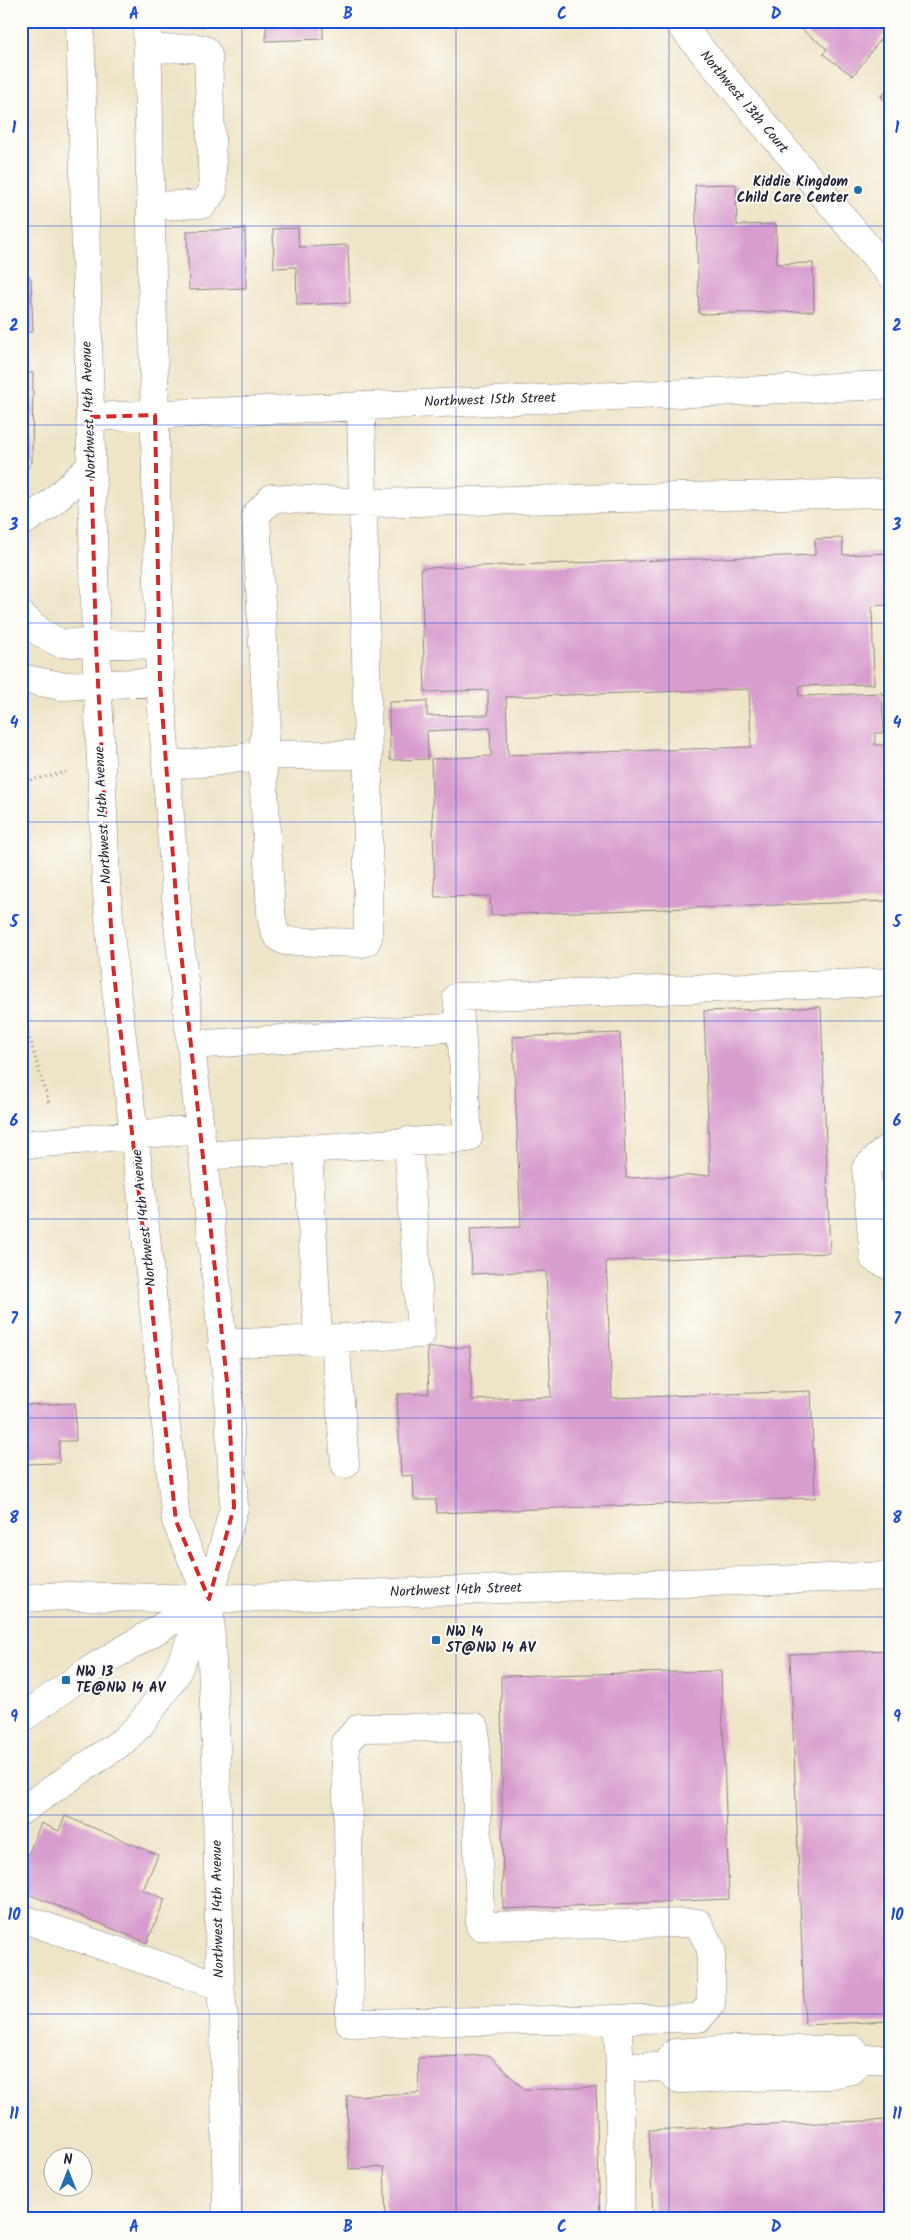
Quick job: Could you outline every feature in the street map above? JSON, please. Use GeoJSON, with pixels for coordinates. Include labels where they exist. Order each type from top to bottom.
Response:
{"type":"FeatureCollection","features":[{"type":"Feature","properties":{"kind":"street","name":"Northwest 14th Avenue"},"geometry":{"type":"LineString","coordinates":[[80,21],[97,684],[106,882],[113,965],[134,1135],[176,1521],[209,1599]]}},
{"type":"Feature","properties":{"kind":"street","name":"Northwest 14th Avenue"},"geometry":{"type":"LineString","coordinates":[[147,21],[160,682],[178,924],[228,1391],[234,1507],[209,1599],[215,1738],[220,1986],[224,2019],[227,2219]]}},
{"type":"Feature","properties":{"kind":"street","name":"Northwest 13th Court"},"geometry":{"type":"LineString","coordinates":[[676,21],[890,274]]}},
{"type":"Feature","properties":{"kind":"street"},"geometry":{"type":"LineString","coordinates":[[148,49],[198,48],[205,50],[208,55],[213,191],[202,204],[151,206]]}},
{"type":"Feature","properties":{"kind":"street","name":"Northwest 15th Street"},"geometry":{"type":"LineString","coordinates":[[90,416],[155,415],[890,384]]}},
{"type":"Feature","properties":{"kind":"street"},"geometry":{"type":"LineString","coordinates":[[361,405],[363,503],[368,755],[368,938],[366,942],[362,943],[285,942],[279,939],[275,933],[271,912],[262,755],[267,716],[256,515],[272,498],[363,503],[890,493]]}},
{"type":"Feature","properties":{"kind":"street"},"geometry":{"type":"LineString","coordinates":[[21,523],[50,505],[91,466]]}},
{"type":"Feature","properties":{"kind":"street"},"geometry":{"type":"LineString","coordinates":[[21,615],[42,633],[60,644],[160,645]]}},
{"type":"Feature","properties":{"kind":"street"},"geometry":{"type":"LineString","coordinates":[[21,678],[61,686],[160,682]]}},
{"type":"Feature","properties":{"kind":"street"},"geometry":{"type":"LineString","coordinates":[[167,765],[213,762],[262,755],[368,755]]}},
{"type":"Feature","properties":{"kind":"street"},"geometry":{"type":"LineString","coordinates":[[21,1144],[134,1135],[201,1143],[308,1148],[468,1138],[458,997],[890,982]]}},
{"type":"Feature","properties":{"kind":"street"},"geometry":{"type":"LineString","coordinates":[[191,1044],[461,1027]]}},
{"type":"Feature","properties":{"kind":"street"},"geometry":{"type":"LineString","coordinates":[[222,1344],[421,1334],[408,1141]]}},
{"type":"Feature","properties":{"kind":"street"},"geometry":{"type":"LineString","coordinates":[[890,1146],[866,1168],[874,1258],[890,1266]]}},
{"type":"Feature","properties":{"kind":"street"},"geometry":{"type":"LineString","coordinates":[[308,1148],[326,1338],[345,1464]]}},
{"type":"Feature","properties":{"kind":"street","name":"Northwest 14th Street"},"geometry":{"type":"LineString","coordinates":[[21,1598],[69,1596],[209,1599],[890,1576]]}},
{"type":"Feature","properties":{"kind":"street"},"geometry":{"type":"LineString","coordinates":[[21,1719],[88,1671],[209,1599]]}},
{"type":"Feature","properties":{"kind":"street"},"geometry":{"type":"LineString","coordinates":[[21,1812],[123,1741],[140,1725],[175,1676],[209,1599]]}},
{"type":"Feature","properties":{"kind":"street"},"geometry":{"type":"LineString","coordinates":[[475,1727],[480,1926],[698,1923],[711,1949],[711,2004],[699,2018],[617,2019],[350,2023],[348,1818],[345,1743],[359,1728],[475,1727]]}},
{"type":"Feature","properties":{"kind":"street"},"geometry":{"type":"LineString","coordinates":[[21,1918],[220,1986]]}},
{"type":"Feature","properties":{"kind":"street"},"geometry":{"type":"LineString","coordinates":[[617,2019],[620,2067],[620,2219]]}},
{"type":"Feature","properties":{"kind":"street"},"geometry":{"type":"LineString","coordinates":[[620,2067],[664,2067],[676,2054],[719,2050],[854,2050],[860,2059],[890,2059]]}},
{"type":"Feature","properties":{"kind":"path"},"geometry":{"type":"LineString","coordinates":[[21,782],[70,771]]}},
{"type":"Feature","properties":{"kind":"path"},"geometry":{"type":"LineString","coordinates":[[21,1010],[50,1104]]}},
{"type":"Feature","properties":{"kind":"highlighted area"},"geometry":{"type":"Polygon","coordinates":[[[155,415],[160,682],[178,924],[228,1391],[234,1507],[209,1599],[176,1521],[113,965],[96,645],[90,417],[155,415]]]}},
{"type":"Feature","properties":{"kind":"building"},"geometry":{"type":"Polygon","coordinates":[[[184,21],[241,21],[241,25],[184,27],[184,21]]]}},
{"type":"Feature","properties":{"kind":"building"},"geometry":{"type":"Polygon","coordinates":[[[266,21],[323,21],[323,39],[266,41],[266,21]]]}},
{"type":"Feature","properties":{"kind":"building"},"geometry":{"type":"Polygon","coordinates":[[[805,21],[890,21],[890,26],[853,76],[823,54],[827,49],[800,28],[805,21]]]}},
{"type":"Feature","properties":{"kind":"building"},"geometry":{"type":"Polygon","coordinates":[[[890,89],[890,106],[881,96],[890,89]]]}},
{"type":"Feature","properties":{"kind":"building"},"geometry":{"type":"Polygon","coordinates":[[[736,184],[737,225],[776,224],[777,264],[813,263],[814,311],[699,314],[695,185],[736,184]]]}},
{"type":"Feature","properties":{"kind":"building"},"geometry":{"type":"Polygon","coordinates":[[[298,228],[299,247],[348,245],[350,303],[297,305],[296,267],[274,268],[273,229],[298,228]]]}},
{"type":"Feature","properties":{"kind":"building"},"geometry":{"type":"Polygon","coordinates":[[[245,229],[246,288],[189,290],[187,231],[245,229]]]}},
{"type":"Feature","properties":{"kind":"building"},"geometry":{"type":"Polygon","coordinates":[[[31,278],[33,332],[25,332],[23,373],[33,373],[32,462],[21,477],[21,279],[31,278]]]}},
{"type":"Feature","properties":{"kind":"building"},"geometry":{"type":"Polygon","coordinates":[[[842,538],[843,555],[890,553],[890,605],[872,606],[874,684],[799,686],[799,696],[882,693],[884,733],[875,733],[875,745],[890,745],[890,901],[491,915],[490,896],[435,897],[431,759],[491,756],[490,728],[427,731],[428,759],[390,760],[389,702],[427,701],[427,716],[488,715],[488,690],[425,692],[421,568],[815,555],[815,539],[842,538]],[[749,689],[506,697],[508,755],[751,747],[749,689]]]}},
{"type":"Feature","properties":{"kind":"building"},"geometry":{"type":"Polygon","coordinates":[[[821,1007],[830,1253],[606,1261],[612,1398],[811,1391],[815,1498],[437,1513],[436,1500],[414,1500],[413,1475],[401,1476],[397,1394],[429,1393],[427,1348],[470,1347],[472,1400],[551,1397],[546,1271],[472,1274],[470,1229],[521,1227],[513,1037],[620,1033],[626,1178],[710,1175],[704,1011],[821,1007]]]}},
{"type":"Feature","properties":{"kind":"building"},"geometry":{"type":"Polygon","coordinates":[[[75,1403],[76,1441],[59,1441],[59,1463],[21,1464],[21,1405],[75,1403]]]}},
{"type":"Feature","properties":{"kind":"building"},"geometry":{"type":"Polygon","coordinates":[[[890,1650],[890,2021],[805,2025],[790,1654],[890,1650]]]}},
{"type":"Feature","properties":{"kind":"building"},"geometry":{"type":"Polygon","coordinates":[[[721,1671],[729,1899],[503,1909],[501,1676],[721,1671]]]}},
{"type":"Feature","properties":{"kind":"building"},"geometry":{"type":"Polygon","coordinates":[[[65,1816],[158,1855],[143,1890],[165,1899],[147,1943],[21,1891],[21,1872],[41,1823],[59,1831],[65,1816]]]}},
{"type":"Feature","properties":{"kind":"building"},"geometry":{"type":"Polygon","coordinates":[[[489,2055],[525,2090],[596,2087],[600,2219],[386,2219],[384,2167],[349,2169],[347,2096],[419,2093],[418,2058],[489,2055]]]}},
{"type":"Feature","properties":{"kind":"building"},"geometry":{"type":"Polygon","coordinates":[[[890,2120],[890,2219],[653,2219],[649,2130],[890,2120]]]}},
{"type":"Feature","properties":{"kind":"place","name":"Kiddie Kingdom Child Care Center"},"geometry":{"type":"Point","coordinates":[858,190]}},
{"type":"Feature","properties":{"kind":"place","name":"NW 14 ST@NW 14 AV"},"geometry":{"type":"Point","coordinates":[436,1640]}},
{"type":"Feature","properties":{"kind":"place","name":"NW 13 TE@NW 14 AV"},"geometry":{"type":"Point","coordinates":[66,1680]}}]}
